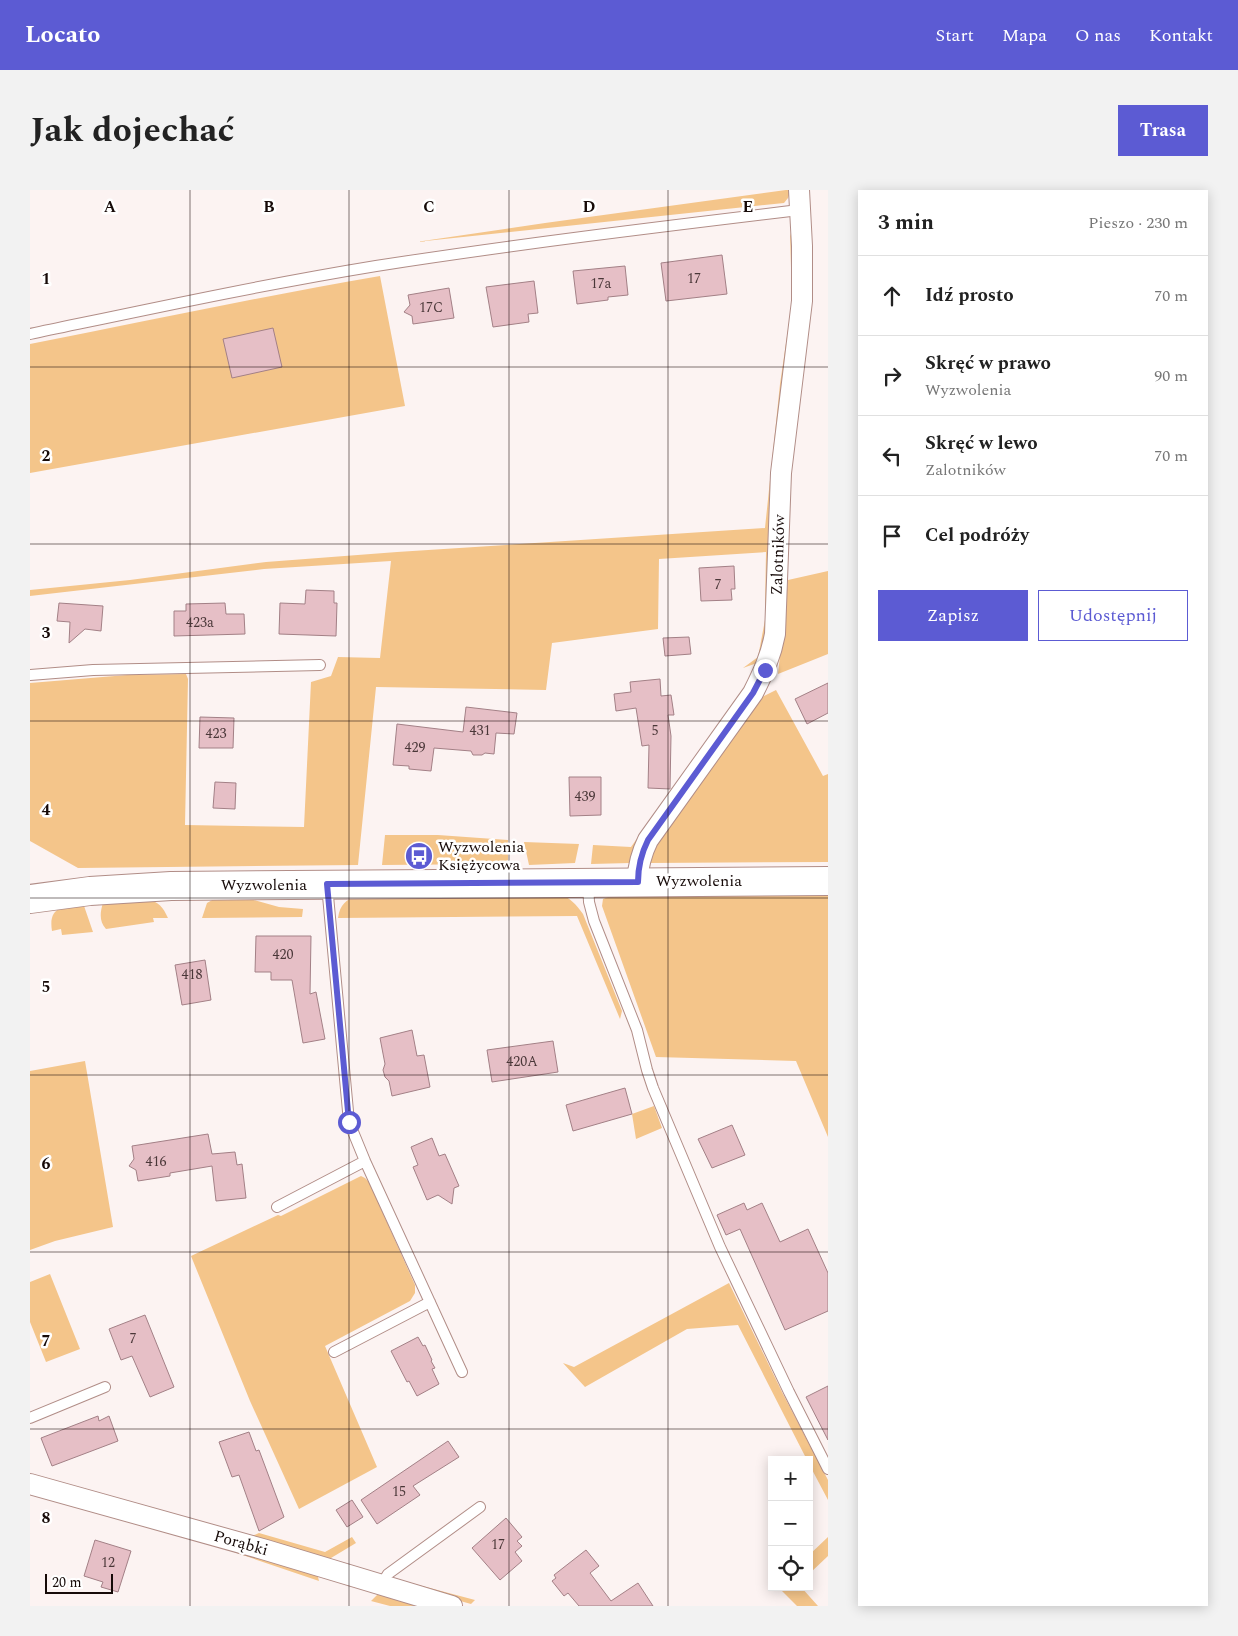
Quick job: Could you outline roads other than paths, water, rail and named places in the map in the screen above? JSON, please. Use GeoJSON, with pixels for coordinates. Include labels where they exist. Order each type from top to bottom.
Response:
{"type":"FeatureCollection","features":[{"type":"Feature","properties":{"kind":"street","name":"Zalotników"},"geometry":{"type":"LineString","coordinates":[[638,882],[638,869],[642,852],[648,840],[753,693],[772,652],[775,634],[781,474],[802,301],[799,190]]}},
{"type":"Feature","properties":{"kind":"street","name":"Wyzwolenia"},"geometry":{"type":"LineString","coordinates":[[30,899],[146,886],[828,881]]}},
{"type":"Feature","properties":{"kind":"street","name":"Porąbki"},"geometry":{"type":"LineString","coordinates":[[30,1484],[266,1550],[381,1585],[430,1603],[452,1606]]}},
{"type":"Feature","properties":{"kind":"lane"},"geometry":{"type":"LineString","coordinates":[[30,334],[376,266],[549,240],[799,210]]}},
{"type":"Feature","properties":{"kind":"lane"},"geometry":{"type":"LineString","coordinates":[[30,675],[93,670],[320,665]]}},
{"type":"Feature","properties":{"kind":"lane"},"geometry":{"type":"LineString","coordinates":[[588,882],[588,902],[638,1030],[653,1088],[720,1247],[828,1469]]}},
{"type":"Feature","properties":{"kind":"lane"},"geometry":{"type":"LineString","coordinates":[[327,884],[347,1105],[354,1137],[462,1372]]}},
{"type":"Feature","properties":{"kind":"lane"},"geometry":{"type":"LineString","coordinates":[[278,1208],[365,1161]]}},
{"type":"Feature","properties":{"kind":"lane"},"geometry":{"type":"LineString","coordinates":[[334,1352],[430,1302]]}},
{"type":"Feature","properties":{"kind":"lane"},"geometry":{"type":"LineString","coordinates":[[30,1418],[105,1387]]}},
{"type":"Feature","properties":{"kind":"lane"},"geometry":{"type":"LineString","coordinates":[[381,1585],[388,1574],[480,1507]]}},
{"type":"Feature","properties":{"kind":"place","name":"Wyzwolenia Księżycowa"},"geometry":{"type":"Point","coordinates":[419,856]}}]}
